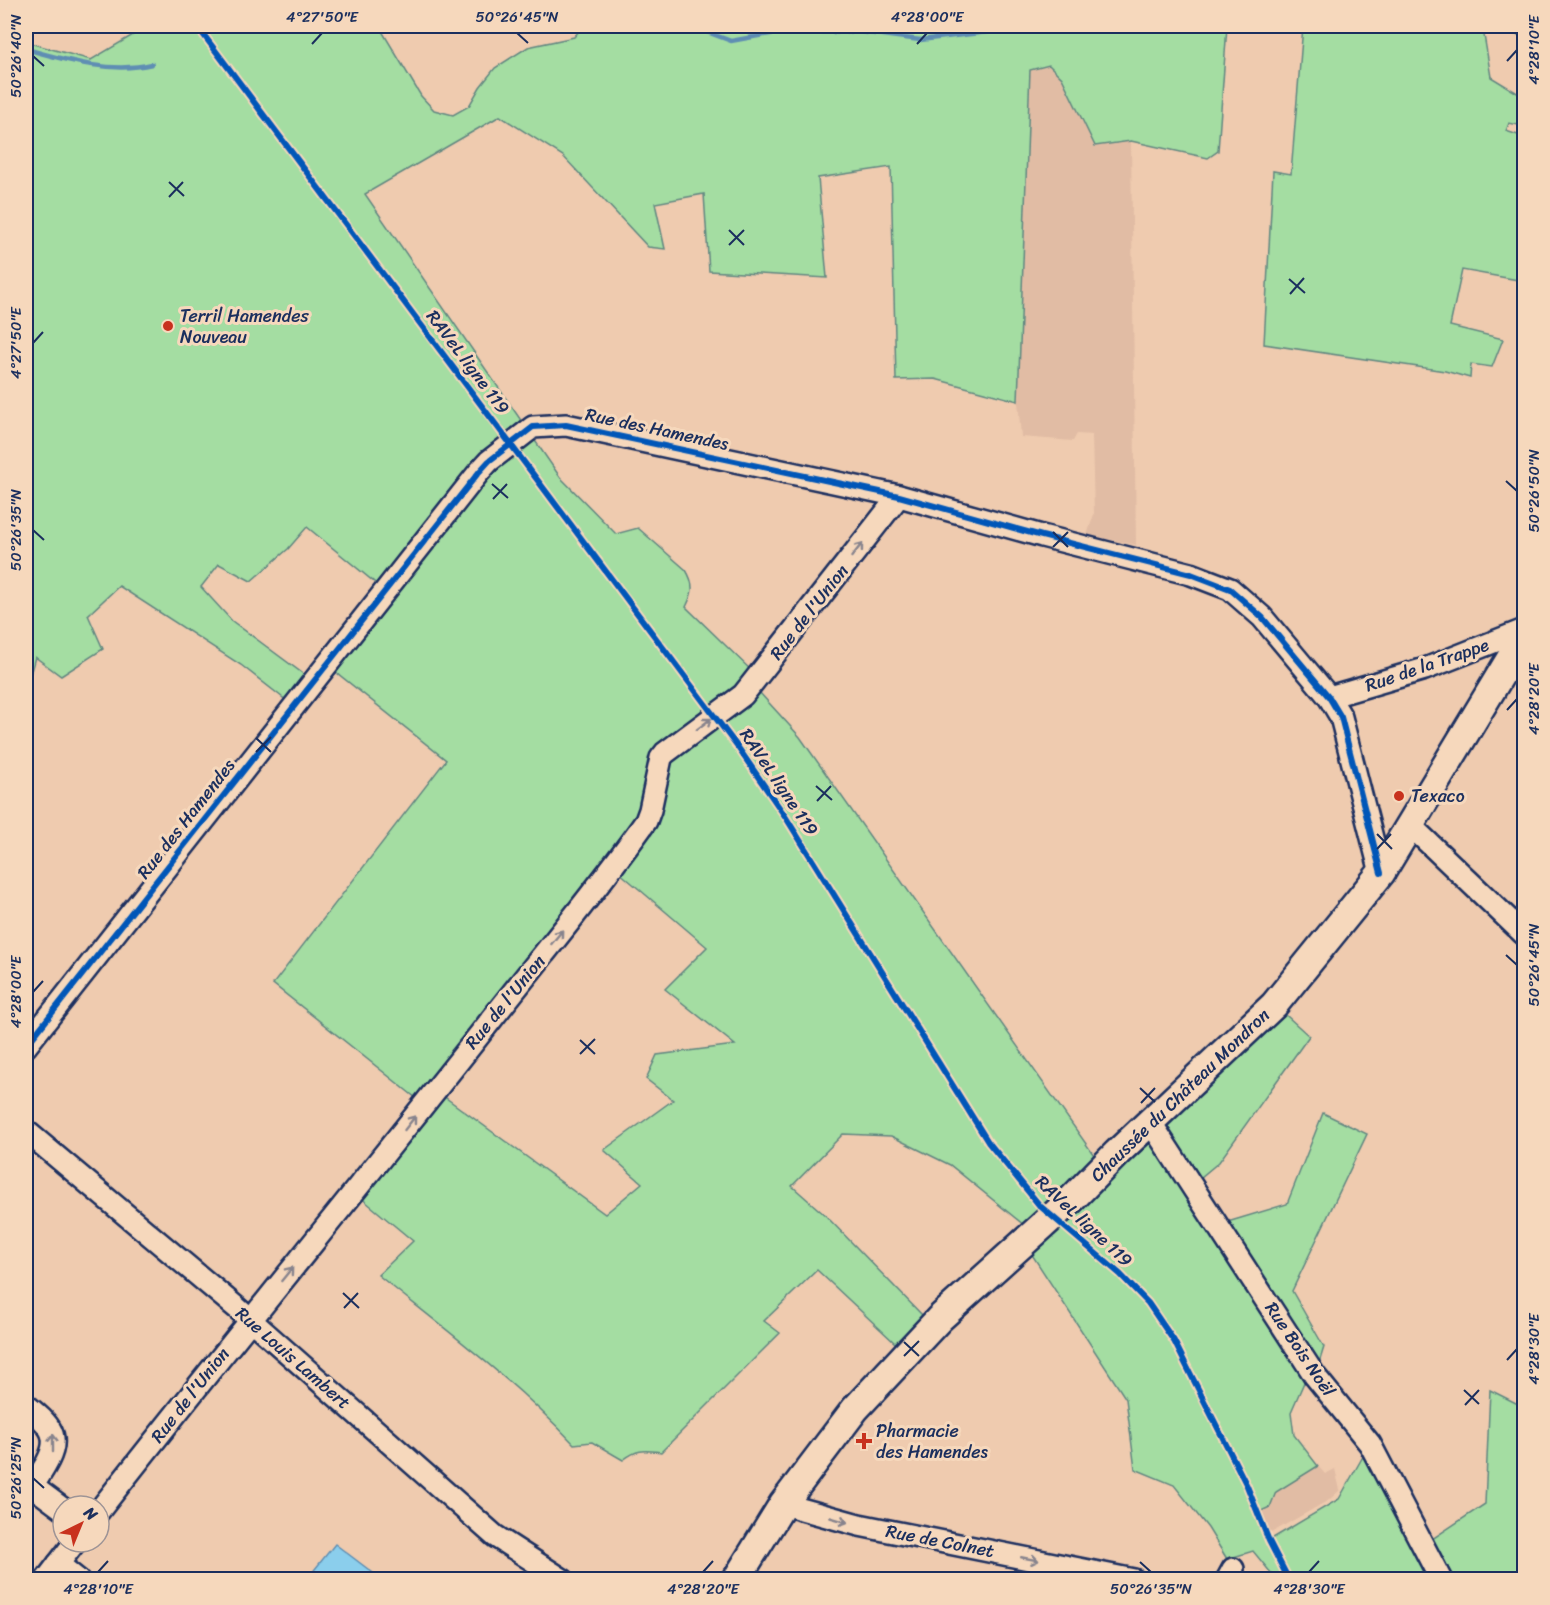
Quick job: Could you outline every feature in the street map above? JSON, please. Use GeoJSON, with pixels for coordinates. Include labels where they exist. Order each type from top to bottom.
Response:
{"type":"FeatureCollection","features":[{"type":"Feature","properties":{"kind":"main road","name":"Chaussée du Château Mondron"},"geometry":{"type":"LineString","coordinates":[[736,1580],[783,1504],[855,1409],[932,1326],[1072,1199],[1117,1153],[1274,1005],[1381,873],[1524,636]]}},
{"type":"Feature","properties":{"kind":"street","name":"Rue des Hamendes"},"geometry":{"type":"LineString","coordinates":[[26,1046],[489,461],[533,427],[566,425],[899,496],[1191,574],[1230,589],[1262,617],[1329,697],[1341,717],[1381,873]]}},
{"type":"Feature","properties":{"kind":"street","name":"Rue de l'Union"},"geometry":{"type":"LineString","coordinates":[[111,1496],[603,880],[645,821],[650,810],[658,766],[665,753],[743,695],[899,496]]}},
{"type":"Feature","properties":{"kind":"street","name":"Rue de la Trappe"},"geometry":{"type":"LineString","coordinates":[[1329,697],[1425,669],[1524,630]]}},
{"type":"Feature","properties":{"kind":"street"},"geometry":{"type":"LineString","coordinates":[[1411,826],[1524,934]]}},
{"type":"Feature","properties":{"kind":"street","name":"Rue Bois Noël"},"geometry":{"type":"LineString","coordinates":[[1151,1123],[1315,1376],[1370,1444],[1441,1580]]}},
{"type":"Feature","properties":{"kind":"street","name":"Rue Louis Lambert"},"geometry":{"type":"LineString","coordinates":[[26,1131],[250,1320],[495,1536],[563,1580]]}},
{"type":"Feature","properties":{"kind":"street"},"geometry":{"type":"LineString","coordinates":[[26,1405],[44,1420],[54,1435],[53,1452],[29,1490],[51,1502]]}},
{"type":"Feature","properties":{"kind":"street","name":"Rue de Colnet"},"geometry":{"type":"LineString","coordinates":[[783,1504],[859,1525],[1134,1580]]}},
{"type":"Feature","properties":{"kind":"street"},"geometry":{"type":"LineString","coordinates":[[66,1554],[52,1572],[78,1580]]}},
{"type":"Feature","properties":{"kind":"shaded area"},"geometry":{"type":"Polygon","coordinates":[[[1049,65],[1062,78],[1095,146],[1131,141],[1136,545],[1087,535],[1094,514],[1092,435],[1077,434],[1073,441],[1021,437],[1018,401],[1030,70],[1049,65]]]}},
{"type":"Feature","properties":{"kind":"shaded area"},"geometry":{"type":"Polygon","coordinates":[[[1318,1466],[1325,1474],[1335,1469],[1340,1490],[1329,1500],[1269,1534],[1259,1512],[1270,1507],[1275,1492],[1318,1466]]]}},
{"type":"Feature","properties":{"kind":"green space"},"geometry":{"type":"Polygon","coordinates":[[[148,26],[242,26],[244,28],[250,26],[379,26],[421,96],[434,110],[453,115],[469,106],[495,68],[528,47],[574,37],[583,26],[1227,26],[1218,151],[1208,158],[1131,141],[1095,146],[1062,78],[1049,65],[1030,70],[1018,401],[935,379],[896,380],[891,167],[818,178],[827,278],[709,271],[704,194],[655,203],[665,249],[648,247],[563,156],[500,116],[365,194],[560,477],[616,534],[638,528],[686,570],[692,589],[686,607],[754,673],[749,681],[800,737],[1103,1168],[1024,1225],[950,1165],[891,1136],[843,1134],[792,1186],[826,1216],[924,1317],[895,1343],[817,1270],[764,1321],[780,1333],[661,1452],[641,1451],[623,1460],[592,1442],[574,1444],[504,1377],[378,1275],[413,1241],[354,1192],[435,1090],[605,1214],[642,1183],[604,1150],[673,1100],[646,1079],[657,1055],[735,1045],[665,989],[707,947],[619,872],[421,1102],[273,984],[446,760],[327,665],[380,587],[307,527],[288,549],[251,581],[219,564],[201,587],[232,621],[306,676],[287,701],[241,665],[119,586],[88,615],[103,649],[61,676],[35,657],[26,684],[26,42],[91,60],[148,26]]]}},
{"type":"Feature","properties":{"kind":"green space"},"geometry":{"type":"Polygon","coordinates":[[[1303,26],[1524,26],[1524,36],[1483,29],[1491,77],[1524,97],[1524,126],[1509,123],[1506,131],[1524,137],[1524,281],[1462,270],[1450,326],[1503,339],[1492,367],[1471,364],[1470,378],[1445,371],[1264,344],[1273,171],[1291,174],[1303,26]]]}},
{"type":"Feature","properties":{"kind":"green space"},"geometry":{"type":"Polygon","coordinates":[[[1277,1007],[1309,1036],[1219,1162],[1195,1182],[1167,1129],[1173,1114],[1277,1007]]]}},
{"type":"Feature","properties":{"kind":"green space"},"geometry":{"type":"Polygon","coordinates":[[[1323,1113],[1367,1134],[1292,1291],[1324,1347],[1315,1376],[1221,1224],[1287,1204],[1323,1113]]]}},
{"type":"Feature","properties":{"kind":"green space"},"geometry":{"type":"Polygon","coordinates":[[[1159,1136],[1305,1380],[1291,1412],[1294,1435],[1318,1466],[1276,1492],[1270,1507],[1259,1512],[1268,1541],[1339,1499],[1370,1444],[1441,1579],[1276,1579],[1253,1551],[1227,1559],[1208,1528],[1174,1485],[1135,1469],[1126,1399],[1027,1247],[1159,1136]]]}},
{"type":"Feature","properties":{"kind":"green space"},"geometry":{"type":"Polygon","coordinates":[[[1490,1390],[1524,1407],[1524,1579],[1448,1579],[1432,1539],[1485,1504],[1490,1390]]]}},
{"type":"Feature","properties":{"kind":"water"},"geometry":{"type":"Polygon","coordinates":[[[335,1544],[381,1579],[307,1579],[335,1544]]]}},
{"type":"Feature","properties":{"kind":"waterway"},"geometry":{"type":"LineString","coordinates":[[691,26],[731,41],[781,32],[860,32],[920,40],[1022,28]]}},
{"type":"Feature","properties":{"kind":"waterway"},"geometry":{"type":"LineString","coordinates":[[26,49],[104,67],[136,67],[152,64]]}},
{"type":"Feature","properties":{"kind":"cycle path","name":"RAVeL ligne 119"},"geometry":{"type":"LineString","coordinates":[[197,26],[739,749],[785,816],[988,1142],[1040,1206],[1120,1274],[1148,1303],[1174,1341],[1247,1486],[1269,1541],[1289,1580]]}},
{"type":"Feature","properties":{"kind":"cycle path"},"geometry":{"type":"LineString","coordinates":[[26,1046],[479,472],[489,461],[533,427],[566,425],[899,496],[1191,574],[1230,589],[1262,617],[1329,697],[1341,717],[1381,873]]}},
{"type":"Feature","properties":{"kind":"place","name":"Terril Hamendes Nouveau"},"geometry":{"type":"Point","coordinates":[168,326]}},
{"type":"Feature","properties":{"kind":"place","name":"Texaco"},"geometry":{"type":"Point","coordinates":[1399,796]}},
{"type":"Feature","properties":{"kind":"place","name":"Pharmacie des Hamendes"},"geometry":{"type":"Point","coordinates":[864,1441]}}]}
